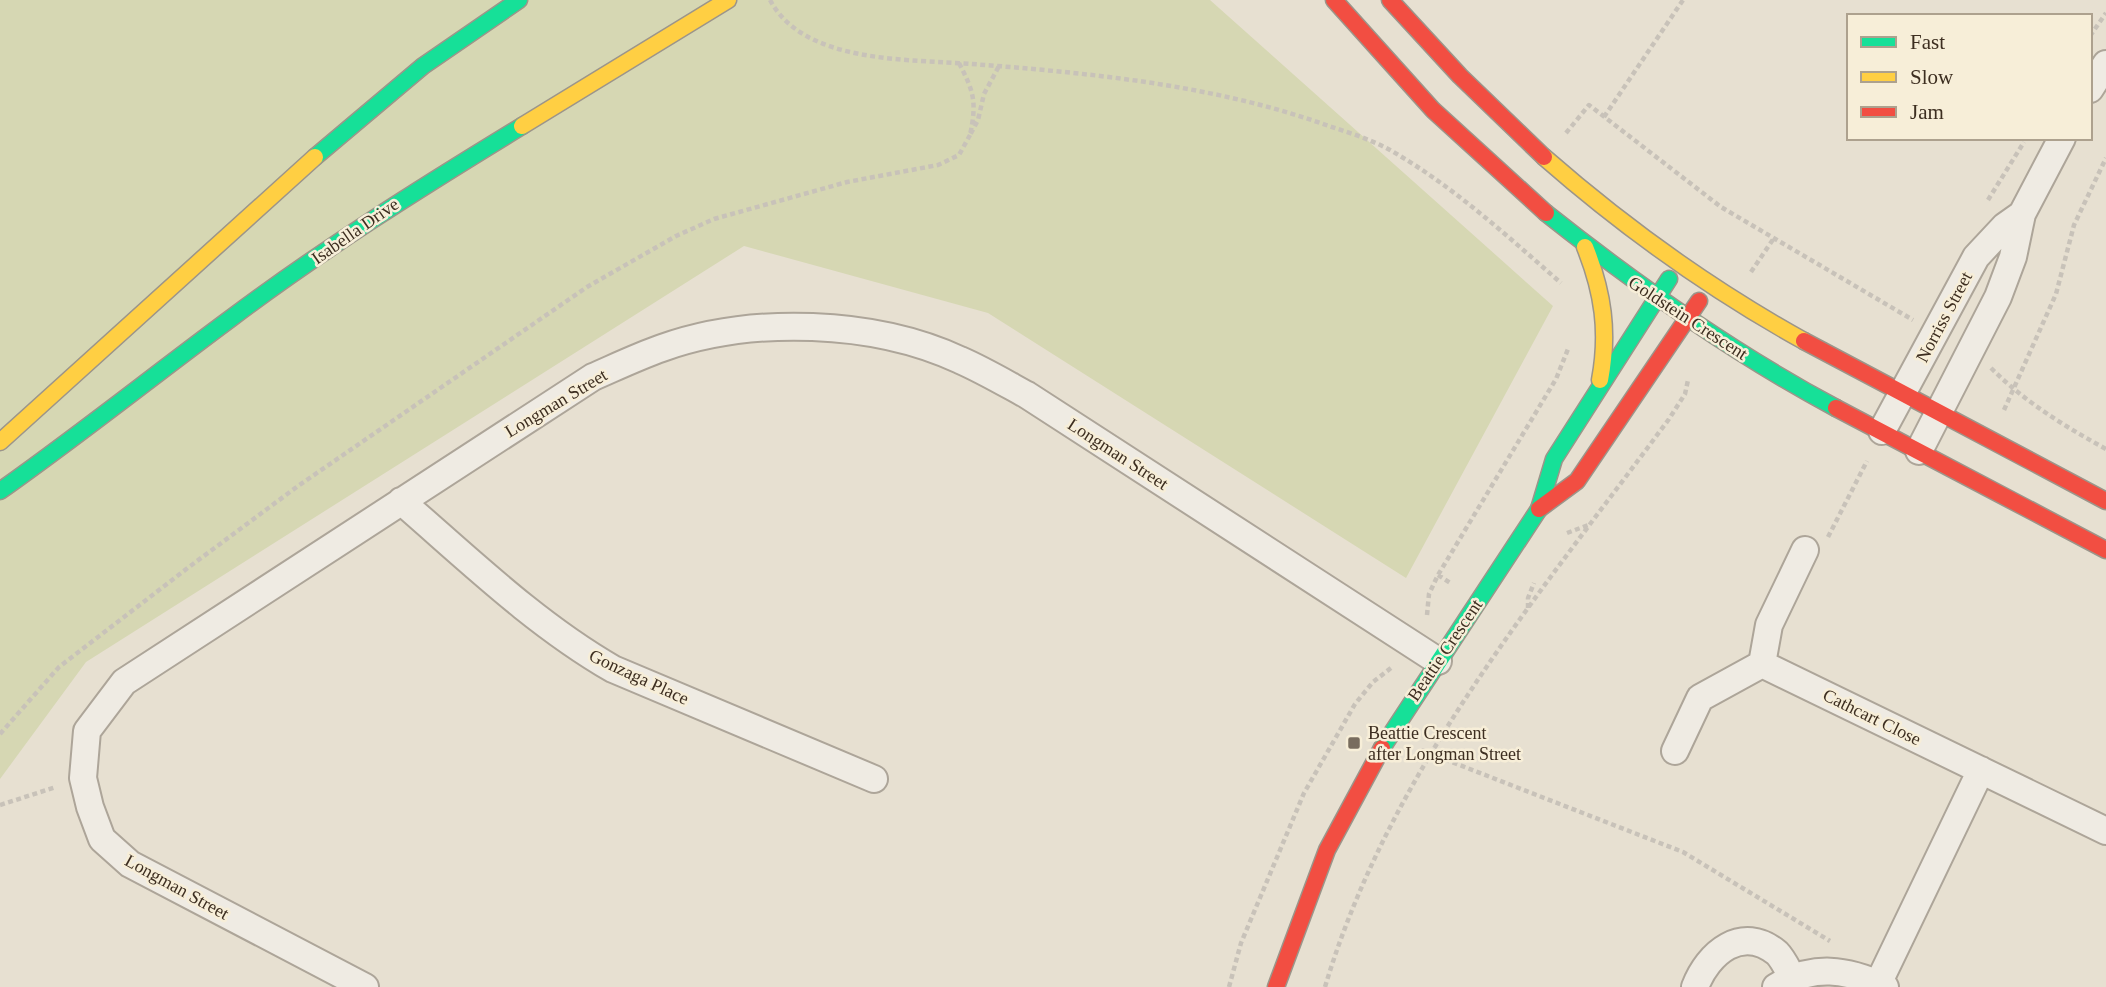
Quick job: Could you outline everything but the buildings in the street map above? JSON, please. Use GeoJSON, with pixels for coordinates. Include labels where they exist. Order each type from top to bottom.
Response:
{"type":"FeatureCollection","features":[{"type":"Feature","properties":{"kind":"street"},"geometry":{"type":"LineString","coordinates":[[0,442],[286,180],[423,66],[519,0]]}},
{"type":"Feature","properties":{"kind":"street","name":"Isabella Drive"},"geometry":{"type":"LineString","coordinates":[[0,491],[78,436],[231,318],[391,205],[728,0]]}},
{"type":"Feature","properties":{"kind":"street","name":"Goldstein Crescent"},"geometry":{"type":"LineString","coordinates":[[1334,0],[1440,118],[1535,206],[1656,299],[1878,441],[1919,451],[2106,550]]}},
{"type":"Feature","properties":{"kind":"street"},"geometry":{"type":"LineString","coordinates":[[1390,0],[1428,44],[1522,139],[1625,225],[1678,264],[1767,321],[2106,501]]}},
{"type":"Feature","properties":{"kind":"street"},"geometry":{"type":"LineString","coordinates":[[2092,86],[2106,64]]}},
{"type":"Feature","properties":{"kind":"street","name":"Norriss Street"},"geometry":{"type":"LineString","coordinates":[[1919,451],[1998,297],[2013,257],[2022,215],[2061,140]]}},
{"type":"Feature","properties":{"kind":"street","name":"Norriss Street"},"geometry":{"type":"LineString","coordinates":[[1878,441],[1976,257],[2005,226],[2022,215]]}},
{"type":"Feature","properties":{"kind":"street"},"geometry":{"type":"LineString","coordinates":[[1585,247],[1599,281],[1607,316],[1605,355],[1597,391]]}},
{"type":"Feature","properties":{"kind":"street","name":"Beattie Crescent"},"geometry":{"type":"LineString","coordinates":[[1276,987],[1327,850],[1384,743],[1539,509],[1554,459],[1678,264]]}},
{"type":"Feature","properties":{"kind":"street","name":"Beattie Crescent"},"geometry":{"type":"LineString","coordinates":[[1539,509],[1577,481],[1710,285]]}},
{"type":"Feature","properties":{"kind":"street","name":"Longman Street"},"geometry":{"type":"LineString","coordinates":[[365,987],[130,864],[102,839],[83,778],[87,731],[124,682],[593,377],[664,347],[737,330],[812,326],[886,336],[958,359],[1027,395],[1438,661]]}},
{"type":"Feature","properties":{"kind":"street","name":"Gonzaga Place"},"geometry":{"type":"LineString","coordinates":[[401,501],[528,612],[584,652],[613,669],[874,779]]}},
{"type":"Feature","properties":{"kind":"street"},"geometry":{"type":"LineString","coordinates":[[1675,751],[1700,698],[1762,664],[1769,625],[1805,550]]}},
{"type":"Feature","properties":{"kind":"street","name":"Cathcart Close"},"geometry":{"type":"LineString","coordinates":[[1762,664],[2106,831]]}},
{"type":"Feature","properties":{"kind":"street"},"geometry":{"type":"LineString","coordinates":[[1695,987],[1712,955],[1728,944],[1754,941],[1778,954],[1784,982],[1821,970],[1848,972],[1881,985],[1981,770]]}},
{"type":"Feature","properties":{"kind":"path"},"geometry":{"type":"LineString","coordinates":[[770,0],[789,25],[819,44],[841,50],[1070,73],[1232,99],[1297,114],[1366,139],[1441,182],[1566,289]]}},
{"type":"Feature","properties":{"kind":"path"},"geometry":{"type":"LineString","coordinates":[[1604,117],[1683,0]]}},
{"type":"Feature","properties":{"kind":"path"},"geometry":{"type":"LineString","coordinates":[[2092,33],[2106,13]]}},
{"type":"Feature","properties":{"kind":"path"},"geometry":{"type":"LineString","coordinates":[[960,63],[975,93],[970,135]]}},
{"type":"Feature","properties":{"kind":"path"},"geometry":{"type":"LineString","coordinates":[[0,734],[59,667],[189,567],[298,486],[587,287],[676,236],[714,219],[847,182],[938,165],[959,155],[978,120],[984,94],[999,66]]}},
{"type":"Feature","properties":{"kind":"path"},"geometry":{"type":"LineString","coordinates":[[1589,105],[1721,207],[1915,321]]}},
{"type":"Feature","properties":{"kind":"path"},"geometry":{"type":"LineString","coordinates":[[2013,390],[2056,294],[2074,225],[2106,158]]}},
{"type":"Feature","properties":{"kind":"path"},"geometry":{"type":"LineString","coordinates":[[1428,614],[1429,594],[1438,575],[1556,379],[1570,342]]}},
{"type":"Feature","properties":{"kind":"path"},"geometry":{"type":"LineString","coordinates":[[1986,363],[2013,390],[2048,416],[2106,449]]}},
{"type":"Feature","properties":{"kind":"path"},"geometry":{"type":"LineString","coordinates":[[1325,987],[1360,889],[1431,755],[1514,628],[1670,419],[1685,394],[1688,371]]}},
{"type":"Feature","properties":{"kind":"path"},"geometry":{"type":"LineString","coordinates":[[1805,550],[1821,551],[1878,441]]}},
{"type":"Feature","properties":{"kind":"path"},"geometry":{"type":"LineString","coordinates":[[1229,987],[1241,943],[1304,793],[1355,704],[1373,682],[1390,670]]}},
{"type":"Feature","properties":{"kind":"path"},"geometry":{"type":"LineString","coordinates":[[1431,755],[1683,852],[1832,942],[1848,972]]}},
{"type":"Feature","properties":{"kind":"path"},"geometry":{"type":"LineString","coordinates":[[0,805],[83,778]]}},
{"type":"Feature","properties":{"kind":"green space"},"geometry":{"type":"Polygon","coordinates":[[[0,0],[1210,0],[1553,306],[1406,578],[988,313],[744,246],[86,662],[0,779],[0,0]]]}},
{"type":"Feature","properties":{"kind":"traffic: fast"},"geometry":{"type":"LineString","coordinates":[[315,157],[423,66],[519,0]]}},
{"type":"Feature","properties":{"kind":"traffic: fast"},"geometry":{"type":"LineString","coordinates":[[0,491],[301,268],[410,195],[522,126]]}},
{"type":"Feature","properties":{"kind":"traffic: fast"},"geometry":{"type":"LineString","coordinates":[[1546,213],[1687,317],[1760,365],[1836,408]]}},
{"type":"Feature","properties":{"kind":"traffic: fast"},"geometry":{"type":"LineString","coordinates":[[1382,748],[1539,509],[1554,459],[1669,279]]}},
{"type":"Feature","properties":{"kind":"traffic: slow"},"geometry":{"type":"LineString","coordinates":[[522,126],[728,0]]}},
{"type":"Feature","properties":{"kind":"traffic: slow"},"geometry":{"type":"LineString","coordinates":[[0,442],[315,157]]}},
{"type":"Feature","properties":{"kind":"traffic: slow"},"geometry":{"type":"LineString","coordinates":[[1544,157],[1605,208],[1669,256],[1804,341]]}},
{"type":"Feature","properties":{"kind":"traffic: slow"},"geometry":{"type":"LineString","coordinates":[[1585,247],[1603,312],[1604,345],[1600,380]]}},
{"type":"Feature","properties":{"kind":"traffic: jam"},"geometry":{"type":"LineString","coordinates":[[1334,0],[1433,110],[1546,213]]}},
{"type":"Feature","properties":{"kind":"traffic: jam"},"geometry":{"type":"LineString","coordinates":[[1390,0],[1460,76],[1544,157]]}},
{"type":"Feature","properties":{"kind":"traffic: jam"},"geometry":{"type":"LineString","coordinates":[[1539,509],[1577,481],[1699,301]]}},
{"type":"Feature","properties":{"kind":"traffic: jam"},"geometry":{"type":"LineString","coordinates":[[1804,341],[2106,501]]}},
{"type":"Feature","properties":{"kind":"traffic: jam"},"geometry":{"type":"LineString","coordinates":[[1836,408],[2106,550]]}},
{"type":"Feature","properties":{"kind":"traffic: jam"},"geometry":{"type":"LineString","coordinates":[[1276,987],[1327,850],[1382,748]]}},
{"type":"Feature","properties":{"kind":"place","name":"Beattie Crescent after Longman Street"},"geometry":{"type":"Point","coordinates":[1354,743]}}]}
